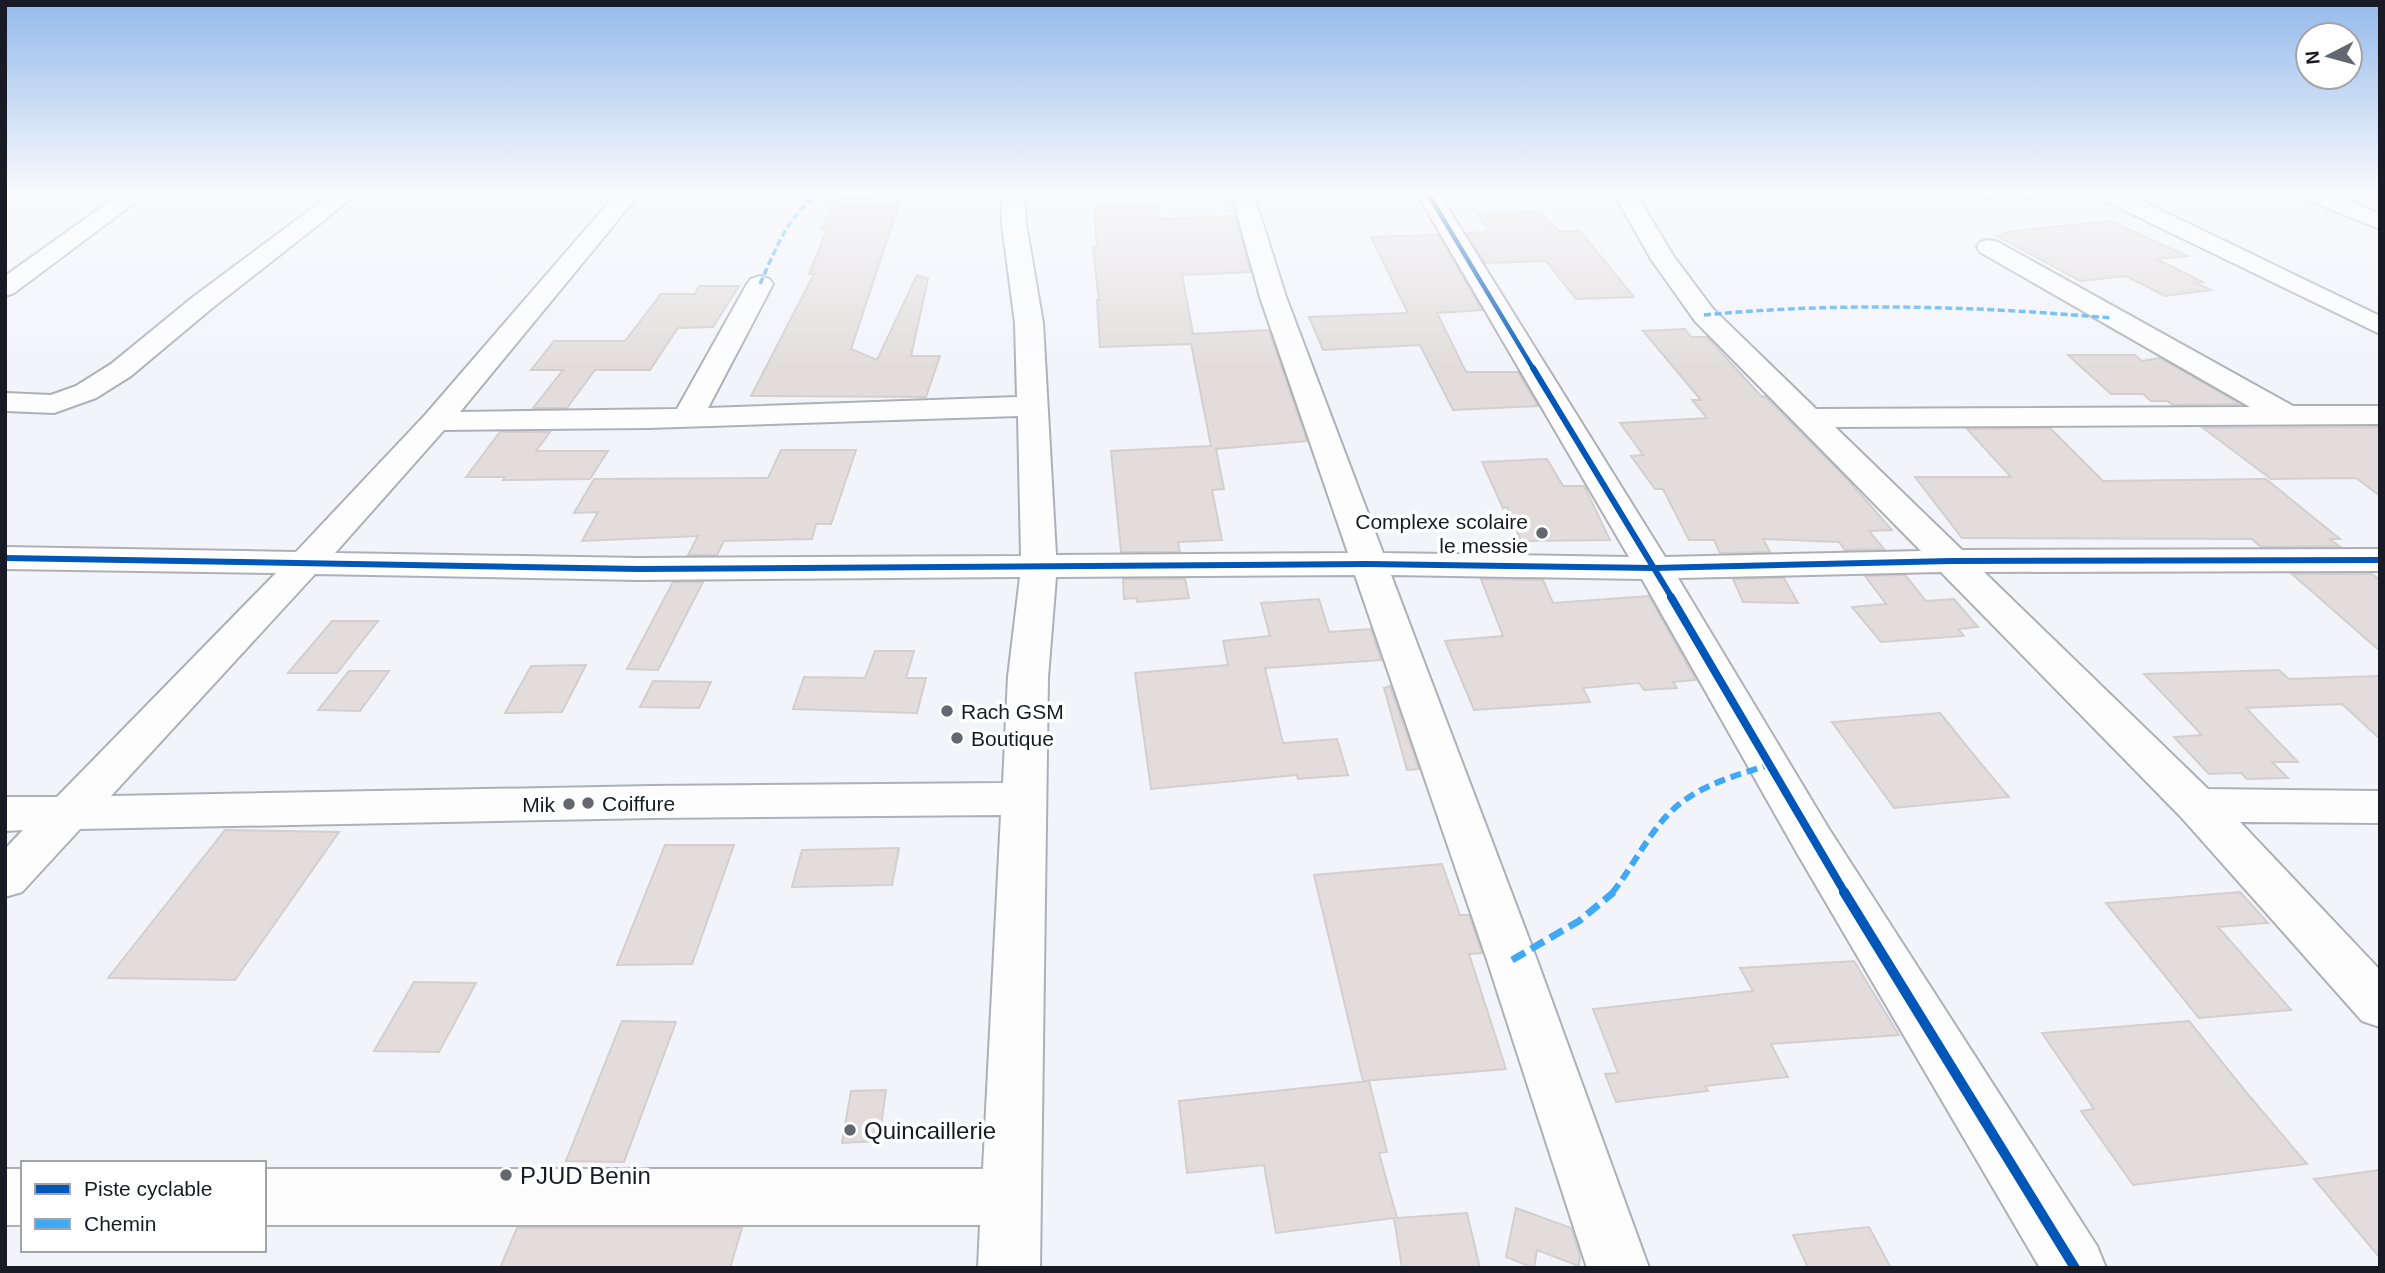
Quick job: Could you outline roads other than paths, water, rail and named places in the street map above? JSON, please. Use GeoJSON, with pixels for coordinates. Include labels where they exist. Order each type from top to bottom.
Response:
{"type":"FeatureCollection","features":[{"type":"Feature","properties":{"kind":"street"},"geometry":{"type":"LineString","coordinates":[[5,288],[56,251]]}},
{"type":"Feature","properties":{"kind":"street"},"geometry":{"type":"LineString","coordinates":[[5,432],[54,404],[86,392],[121,370],[270,251]]}},
{"type":"Feature","properties":{"kind":"street"},"geometry":{"type":"LineString","coordinates":[[5,879],[307,562],[436,421],[580,251]]}},
{"type":"Feature","properties":{"kind":"street"},"geometry":{"type":"LineString","coordinates":[[1009,1268],[1028,677],[1039,567],[1029,323],[1018,251]]}},
{"type":"Feature","properties":{"kind":"street"},"geometry":{"type":"LineString","coordinates":[[1260,251],[1273,297],[1512,960],[1618,1268]]}},
{"type":"Feature","properties":{"kind":"street"},"geometry":{"type":"LineString","coordinates":[[1463,251],[1654,568],[1813,841],[2075,1268]]}},
{"type":"Feature","properties":{"kind":"street"},"geometry":{"type":"LineString","coordinates":[[1659,251],[1704,315],[2197,805],[2380,1005]]}},
{"type":"Feature","properties":{"kind":"street"},"geometry":{"type":"LineString","coordinates":[[1997,251],[2284,414]]}},
{"type":"Feature","properties":{"kind":"street"},"geometry":{"type":"LineString","coordinates":[[2227,251],[2380,326]]}},
{"type":"Feature","properties":{"kind":"street"},"geometry":{"type":"LineString","coordinates":[[687,418],[760,284]]}},
{"type":"Feature","properties":{"kind":"street"},"geometry":{"type":"LineString","coordinates":[[5,402],[54,404]]}},
{"type":"Feature","properties":{"kind":"street"},"geometry":{"type":"LineString","coordinates":[[436,421],[687,418],[1032,406]]}},
{"type":"Feature","properties":{"kind":"street"},"geometry":{"type":"LineString","coordinates":[[1809,418],[2380,415]]}},
{"type":"Feature","properties":{"kind":"street"},"geometry":{"type":"LineString","coordinates":[[5,558],[638,569],[1368,564],[1654,568],[1951,561],[2380,560]]}},
{"type":"Feature","properties":{"kind":"street"},"geometry":{"type":"LineString","coordinates":[[5,814],[65,815],[652,802],[1025,799]]}},
{"type":"Feature","properties":{"kind":"street"},"geometry":{"type":"LineString","coordinates":[[2197,805],[2380,807]]}},
{"type":"Feature","properties":{"kind":"street"},"geometry":{"type":"LineString","coordinates":[[266,1197],[1011,1197]]}},
{"type":"Feature","properties":{"kind":"place","name":"Complexe scolaire le messie"},"geometry":{"type":"Point","coordinates":[1542,533]}},
{"type":"Feature","properties":{"kind":"place","name":"Rach GSM"},"geometry":{"type":"Point","coordinates":[947,711]}},
{"type":"Feature","properties":{"kind":"place","name":"Boutique"},"geometry":{"type":"Point","coordinates":[957,738]}},
{"type":"Feature","properties":{"kind":"place","name":"Coiffure"},"geometry":{"type":"Point","coordinates":[588,803]}},
{"type":"Feature","properties":{"kind":"place","name":"Mik"},"geometry":{"type":"Point","coordinates":[569,804]}},
{"type":"Feature","properties":{"kind":"place","name":"Quincaillerie"},"geometry":{"type":"Point","coordinates":[850,1130]}},
{"type":"Feature","properties":{"kind":"place","name":"PJUD Benin"},"geometry":{"type":"Point","coordinates":[506,1175]}}]}
